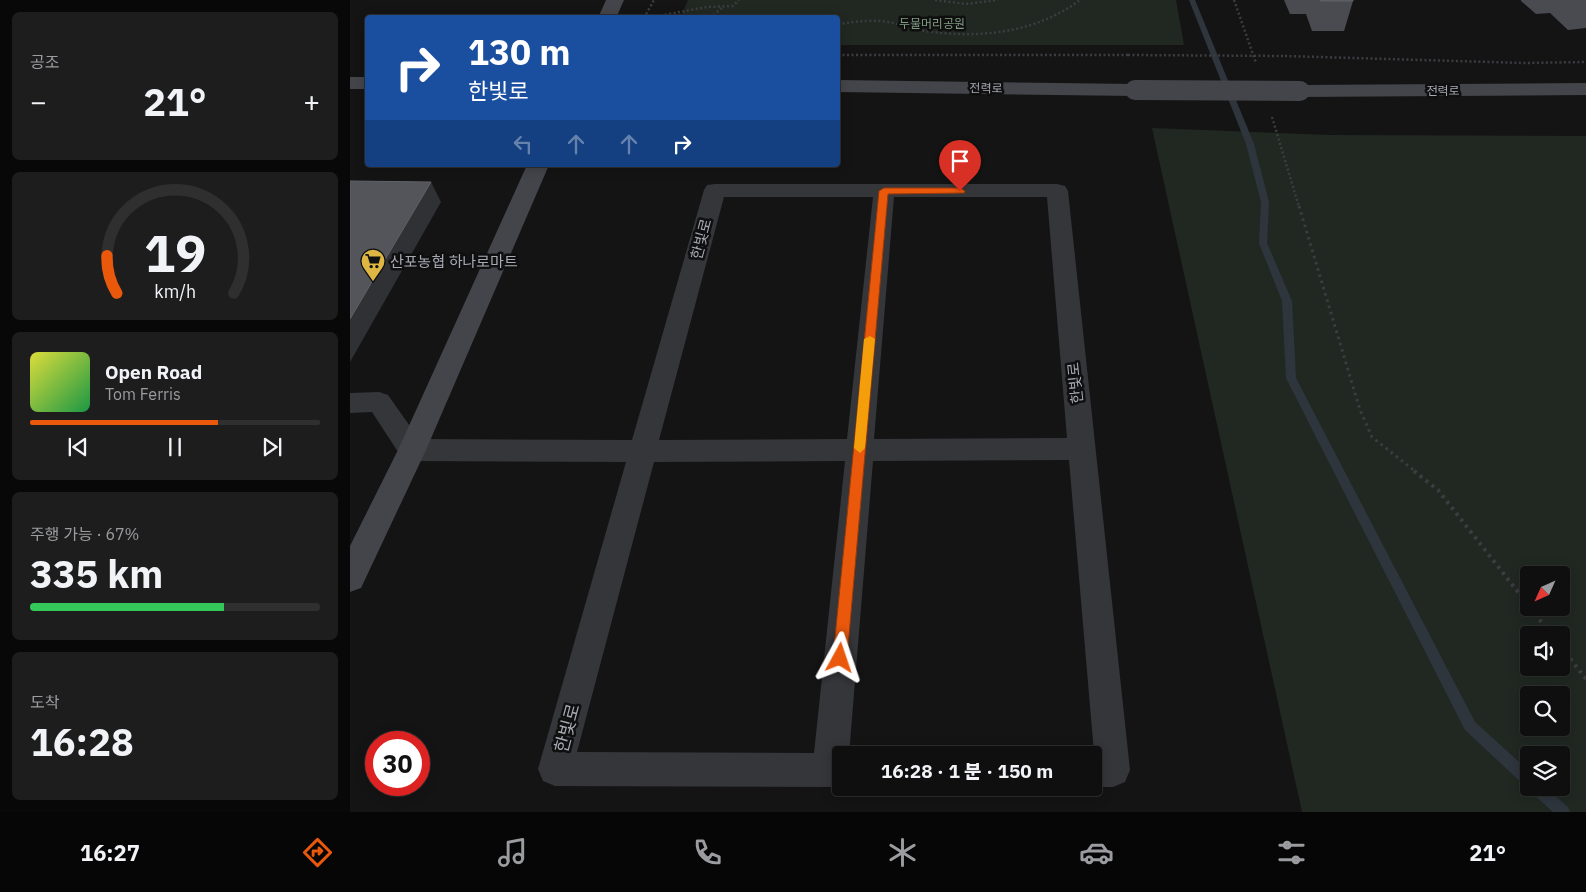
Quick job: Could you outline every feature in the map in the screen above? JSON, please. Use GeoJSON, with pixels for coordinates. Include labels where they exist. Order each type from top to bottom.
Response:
{"type":"FeatureCollection","features":[{"type":"Feature","properties":{"kind":"street"},"geometry":{"type":"LineString","coordinates":[[608,15],[615,0]]}},
{"type":"Feature","properties":{"kind":"street"},"geometry":{"type":"LineString","coordinates":[[350,83],[365,83]]}},
{"type":"Feature","properties":{"kind":"street","name":"전력로"},"geometry":{"type":"LineString","coordinates":[[840,86],[1300,91],[1586,89]]}},
{"type":"Feature","properties":{"kind":"street"},"geometry":{"type":"LineString","coordinates":[[350,578],[412,450],[537,167]]}},
{"type":"Feature","properties":{"kind":"street","name":"한빛로"},"geometry":{"type":"LineString","coordinates":[[832,770],[555,770],[715,190],[1057,192],[1113,770],[1102,770]]}},
{"type":"Feature","properties":{"kind":"street","name":"한빛로"},"geometry":{"type":"LineString","coordinates":[[838,746],[859,451],[884,191]]}},
{"type":"Feature","properties":{"kind":"street"},"geometry":{"type":"LineString","coordinates":[[350,403],[379,402],[412,450]]}},
{"type":"Feature","properties":{"kind":"street"},"geometry":{"type":"LineString","coordinates":[[412,450],[643,452],[1082,449]]}},
{"type":"Feature","properties":{"kind":"path"},"geometry":{"type":"LineString","coordinates":[[647,15],[654,0]]}},
{"type":"Feature","properties":{"kind":"path"},"geometry":{"type":"LineString","coordinates":[[663,15],[707,7],[733,6],[739,0]]}},
{"type":"Feature","properties":{"kind":"path"},"geometry":{"type":"LineString","coordinates":[[935,0],[984,4],[998,0]]}},
{"type":"Feature","properties":{"kind":"path"},"geometry":{"type":"LineString","coordinates":[[840,24],[886,22],[925,31],[966,33],[1003,31],[1037,24],[1080,0]]}},
{"type":"Feature","properties":{"kind":"path"},"geometry":{"type":"LineString","coordinates":[[1234,0],[1256,65]]}},
{"type":"Feature","properties":{"kind":"path"},"geometry":{"type":"LineString","coordinates":[[713,15],[723,6]]}},
{"type":"Feature","properties":{"kind":"path"},"geometry":{"type":"LineString","coordinates":[[840,55],[1285,56],[1524,63],[1586,62]]}},
{"type":"Feature","properties":{"kind":"path"},"geometry":{"type":"LineString","coordinates":[[1271,112],[1360,410],[1372,437],[1438,490],[1520,593]]}},
{"type":"Feature","properties":{"kind":"path"},"geometry":{"type":"LineString","coordinates":[[1538,616],[1545,626]]}},
{"type":"Feature","properties":{"kind":"path"},"geometry":{"type":"LineString","coordinates":[[1570,658],[1586,678]]}},
{"type":"Feature","properties":{"kind":"green space","name":"두물머리공원"},"geometry":{"type":"Polygon","coordinates":[[[688,0],[1176,0],[1184,45],[840,45],[840,15],[682,15],[688,0]]]}},
{"type":"Feature","properties":{"kind":"green space"},"geometry":{"type":"Polygon","coordinates":[[[1152,128],[1330,135],[1586,136],[1586,812],[1302,812],[1152,128]]]}},
{"type":"Feature","properties":{"kind":"building"},"geometry":{"type":"Polygon","coordinates":[[[1353,0],[1353,1],[1321,1],[1353,0]]]}},
{"type":"Feature","properties":{"kind":"building"},"geometry":{"type":"Polygon","coordinates":[[[350,181],[431,182],[350,319],[350,181]]]}},
{"type":"Feature","properties":{"kind":"waterway"},"geometry":{"type":"LineString","coordinates":[[1192,0],[1250,144],[1265,202],[1263,243],[1287,301],[1291,378],[1470,726],[1520,772]]}},
{"type":"Feature","properties":{"kind":"waterway"},"geometry":{"type":"LineString","coordinates":[[1546,796],[1563,812]]}},
{"type":"Feature","properties":{"kind":"slow traffic"},"geometry":{"type":"LineString","coordinates":[[860,448],[870,339]]}},
{"type":"Feature","properties":{"kind":"place","name":"산포농협 하나로마트"},"geometry":{"type":"Point","coordinates":[373,282]}},
{"type":"Feature","properties":{"kind":"route"},"geometry":{"type":"LineString","coordinates":[[840,658],[884,191],[960,191]]}}]}
